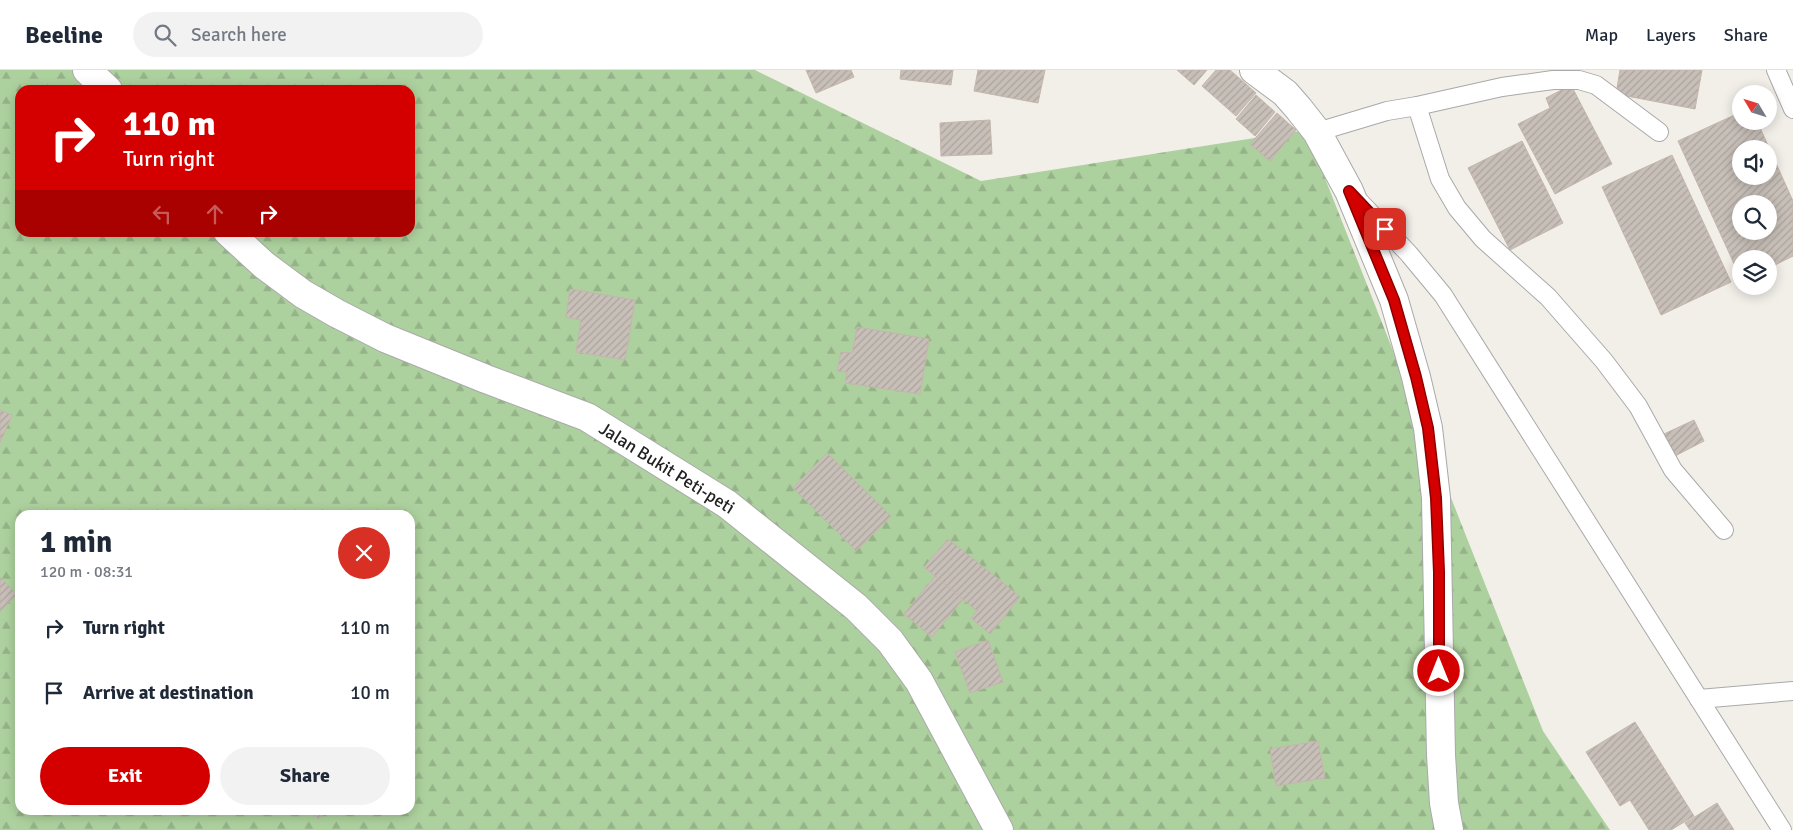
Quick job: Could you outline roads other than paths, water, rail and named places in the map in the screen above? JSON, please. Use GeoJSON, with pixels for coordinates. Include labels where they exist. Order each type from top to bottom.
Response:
{"type":"FeatureCollection","features":[{"type":"Feature","properties":{"kind":"street"},"geometry":{"type":"LineString","coordinates":[[87,70],[103,85]]}},
{"type":"Feature","properties":{"kind":"street"},"geometry":{"type":"LineString","coordinates":[[1264,73],[1284,93],[1317,132],[1349,191],[1394,300],[1416,377],[1428,428],[1436,498],[1441,755],[1444,803],[1449,830]]}},
{"type":"Feature","properties":{"kind":"street","name":"Jalan Bukit Peti-peti"},"geometry":{"type":"LineString","coordinates":[[233,237],[264,266],[303,294],[336,313],[385,338],[587,417],[727,504],[856,607],[890,640],[919,681],[999,830]]}},
{"type":"Feature","properties":{"kind":"lane"},"geometry":{"type":"LineString","coordinates":[[1776,70],[1793,109]]}},
{"type":"Feature","properties":{"kind":"lane"},"geometry":{"type":"LineString","coordinates":[[1317,132],[1387,111],[1502,87],[1553,80],[1573,80],[1596,85],[1659,132]]}},
{"type":"Feature","properties":{"kind":"lane"},"geometry":{"type":"LineString","coordinates":[[1417,106],[1440,179],[1457,208],[1483,239],[1548,297],[1604,361],[1638,406],[1673,470],[1724,530]]}},
{"type":"Feature","properties":{"kind":"lane"},"geometry":{"type":"LineString","coordinates":[[1349,191],[1410,254],[1443,295],[1782,830]]}},
{"type":"Feature","properties":{"kind":"lane"},"geometry":{"type":"LineString","coordinates":[[1699,699],[1793,691]]}}]}
